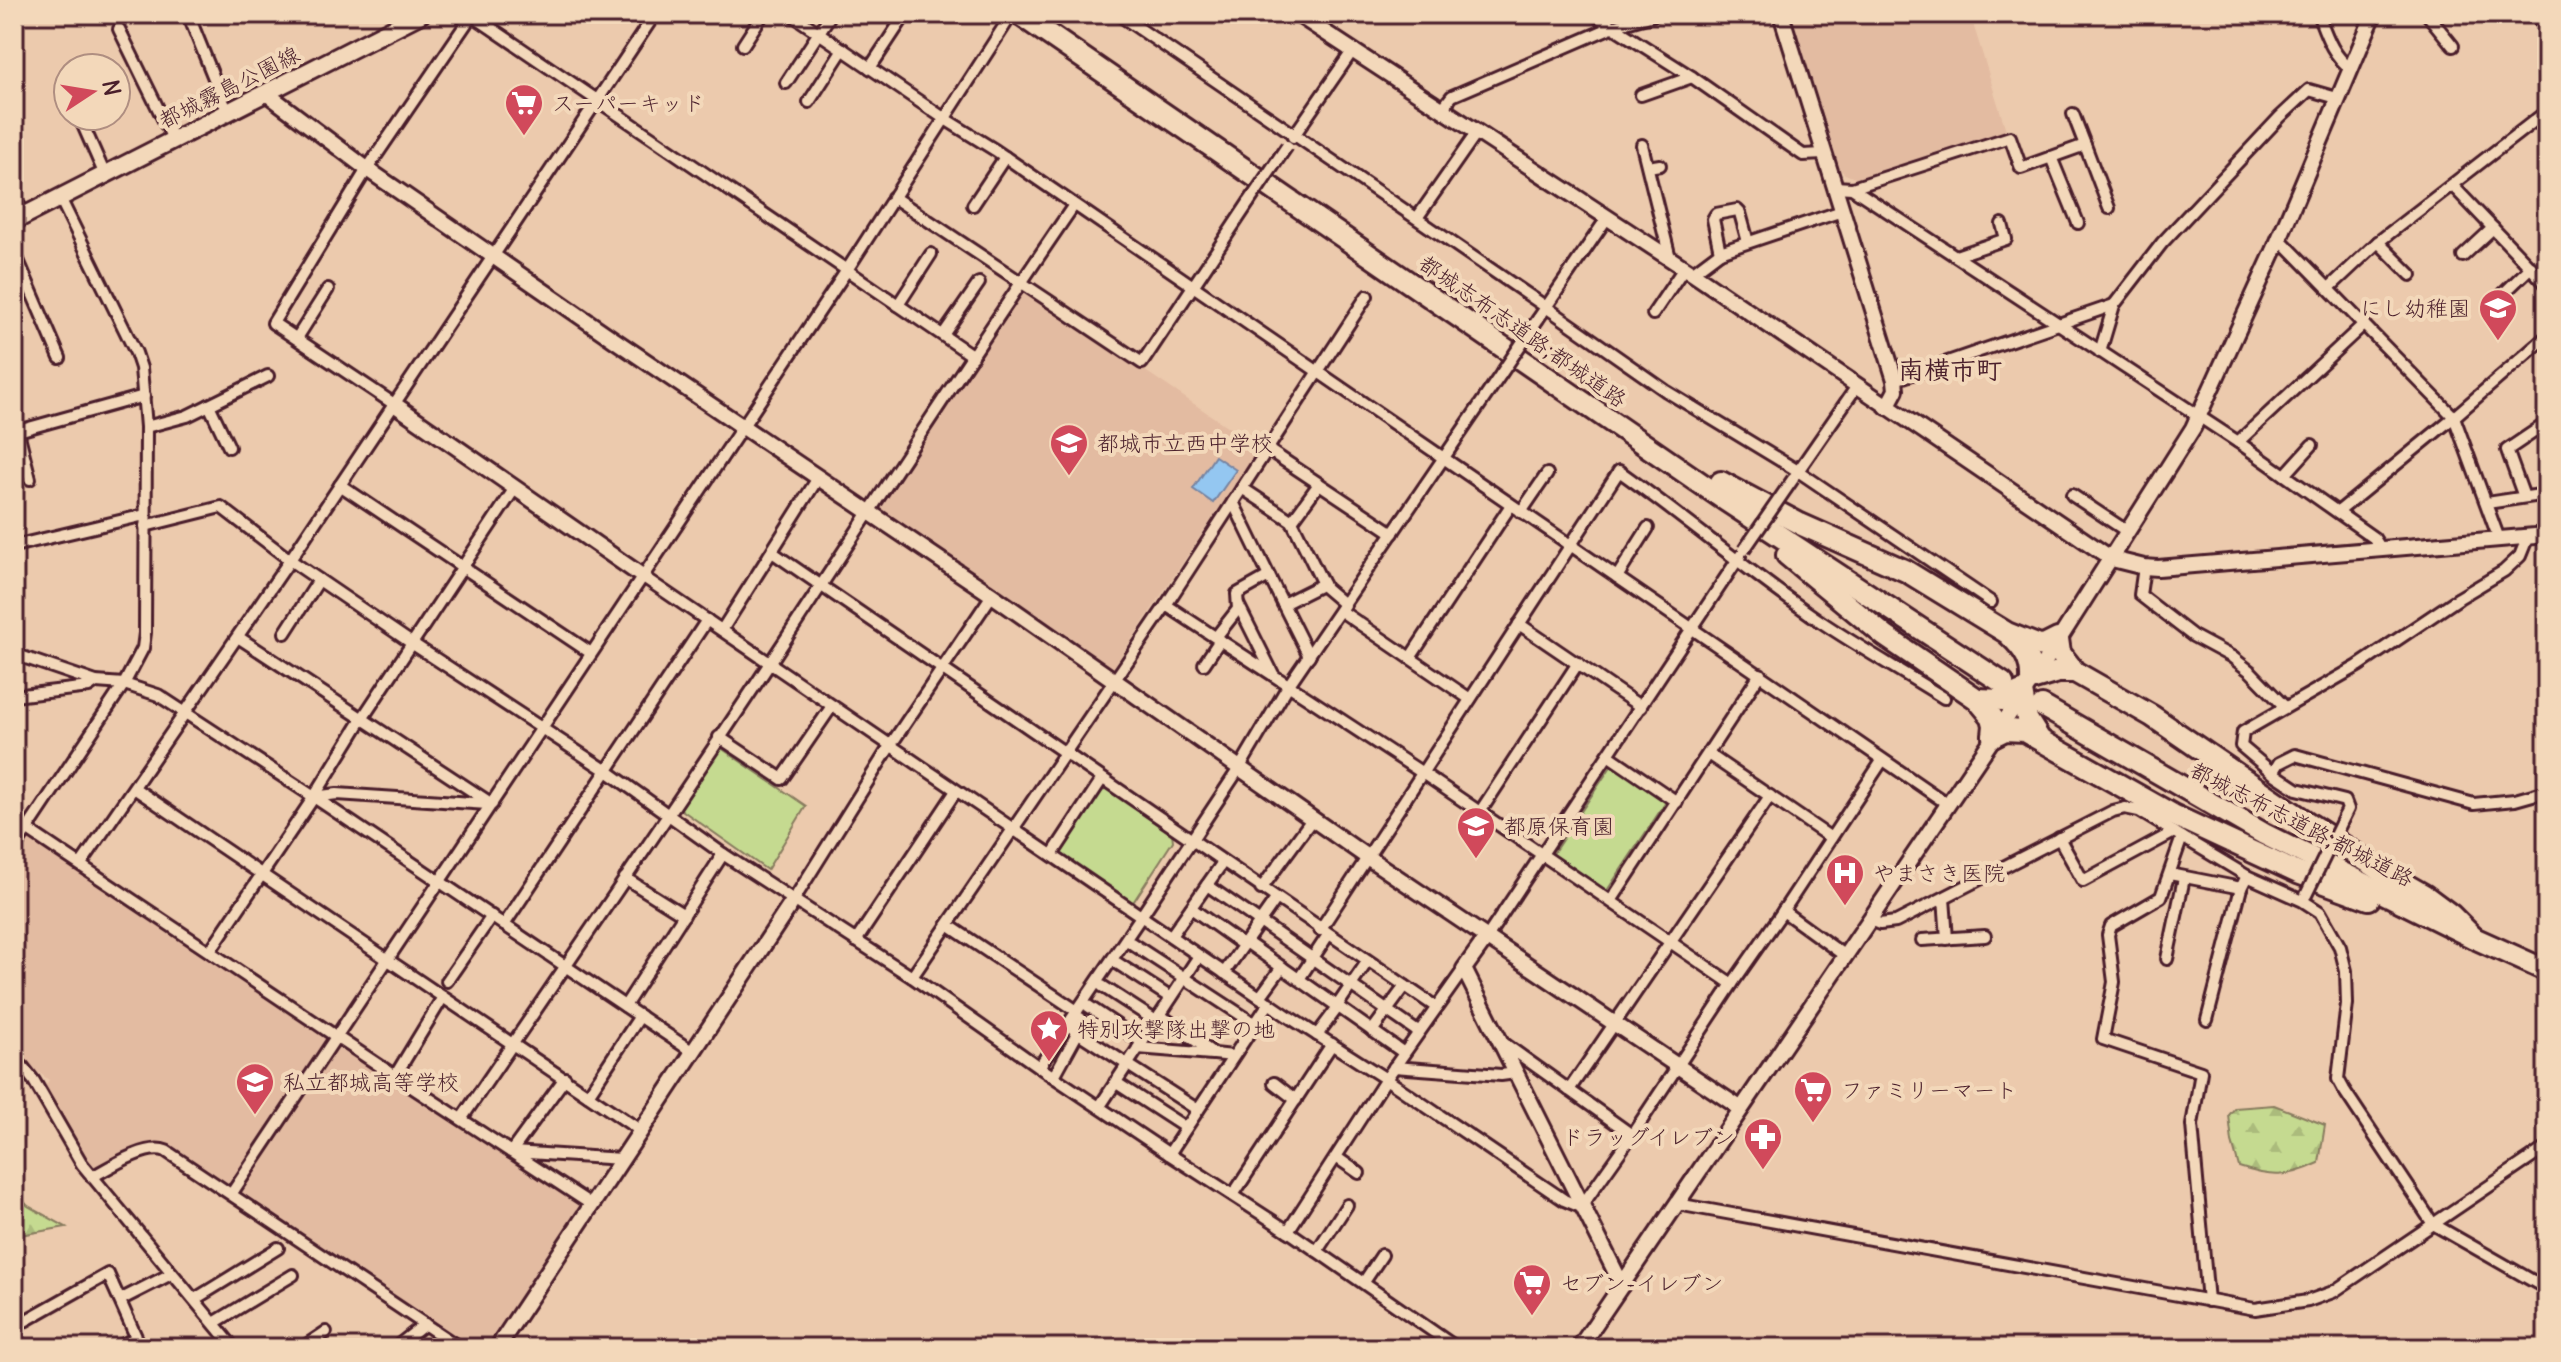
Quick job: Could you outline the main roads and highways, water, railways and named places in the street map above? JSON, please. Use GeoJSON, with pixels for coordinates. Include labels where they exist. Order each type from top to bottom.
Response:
{"type":"FeatureCollection","features":[{"type":"Feature","properties":{"kind":"highway","name":"都城志布志道路;都城道路"},"geometry":{"type":"LineString","coordinates":[[1019,14],[1810,557],[2003,683]]}},
{"type":"Feature","properties":{"kind":"highway"},"geometry":{"type":"LineString","coordinates":[[1553,381],[1758,504],[1906,571],[2007,633],[2042,647],[2058,639],[2060,653],[2075,672],[2152,716],[2311,825],[2424,895],[2451,915],[2474,938]]}},
{"type":"Feature","properties":{"kind":"highway"},"geometry":{"type":"LineString","coordinates":[[1553,381],[1767,539],[1885,636],[1977,699],[1992,717],[1993,736],[2015,729],[2039,738],[2173,815],[2229,842],[2298,873],[2474,938]]}},
{"type":"Feature","properties":{"kind":"highway"},"geometry":{"type":"LineString","coordinates":[[2007,633],[2026,655],[2031,670],[2027,686],[2027,719],[2039,738]]}},
{"type":"Feature","properties":{"kind":"highway"},"geometry":{"type":"LineString","coordinates":[[1977,699],[2003,700],[2058,672],[2075,672]]}},
{"type":"Feature","properties":{"kind":"highway","name":"都城志布志道路;都城道路"},"geometry":{"type":"LineString","coordinates":[[2042,706],[2243,823],[2547,971]]}},
{"type":"Feature","properties":{"kind":"main road","name":"都城霧島公園線"},"geometry":{"type":"LineString","coordinates":[[19,218],[421,14]]}},
{"type":"Feature","properties":{"kind":"water"},"geometry":{"type":"Polygon","coordinates":[[[1215,456],[1236,470],[1213,503],[1193,489],[1215,456]]]}},
{"type":"Feature","properties":{"kind":"place","name":"スーパーキッド"},"geometry":{"type":"Point","coordinates":[524,137]}},
{"type":"Feature","properties":{"kind":"place","name":"にし幼稚園"},"geometry":{"type":"Point","coordinates":[2498,342]}},
{"type":"Feature","properties":{"kind":"place","name":"都城市立西中学校"},"geometry":{"type":"Point","coordinates":[1069,477]}},
{"type":"Feature","properties":{"kind":"place","name":"都原保育園"},"geometry":{"type":"Point","coordinates":[1476,860]}},
{"type":"Feature","properties":{"kind":"place","name":"やまさき医院"},"geometry":{"type":"Point","coordinates":[1845,907]}},
{"type":"Feature","properties":{"kind":"place","name":"特別攻撃隊出撃の地"},"geometry":{"type":"Point","coordinates":[1049,1063]}},
{"type":"Feature","properties":{"kind":"place","name":"私立都城高等学校"},"geometry":{"type":"Point","coordinates":[255,1116]}},
{"type":"Feature","properties":{"kind":"place","name":"ファミリーマート"},"geometry":{"type":"Point","coordinates":[1813,1124]}},
{"type":"Feature","properties":{"kind":"place","name":"ドラッグイレブン"},"geometry":{"type":"Point","coordinates":[1763,1171]}},
{"type":"Feature","properties":{"kind":"place","name":"セブン-イレブン"},"geometry":{"type":"Point","coordinates":[1532,1317]}},
{"type":"Feature","properties":{"kind":"district","name":"南横市町"},"geometry":{"type":"Point","coordinates":[1950,370]}}]}
